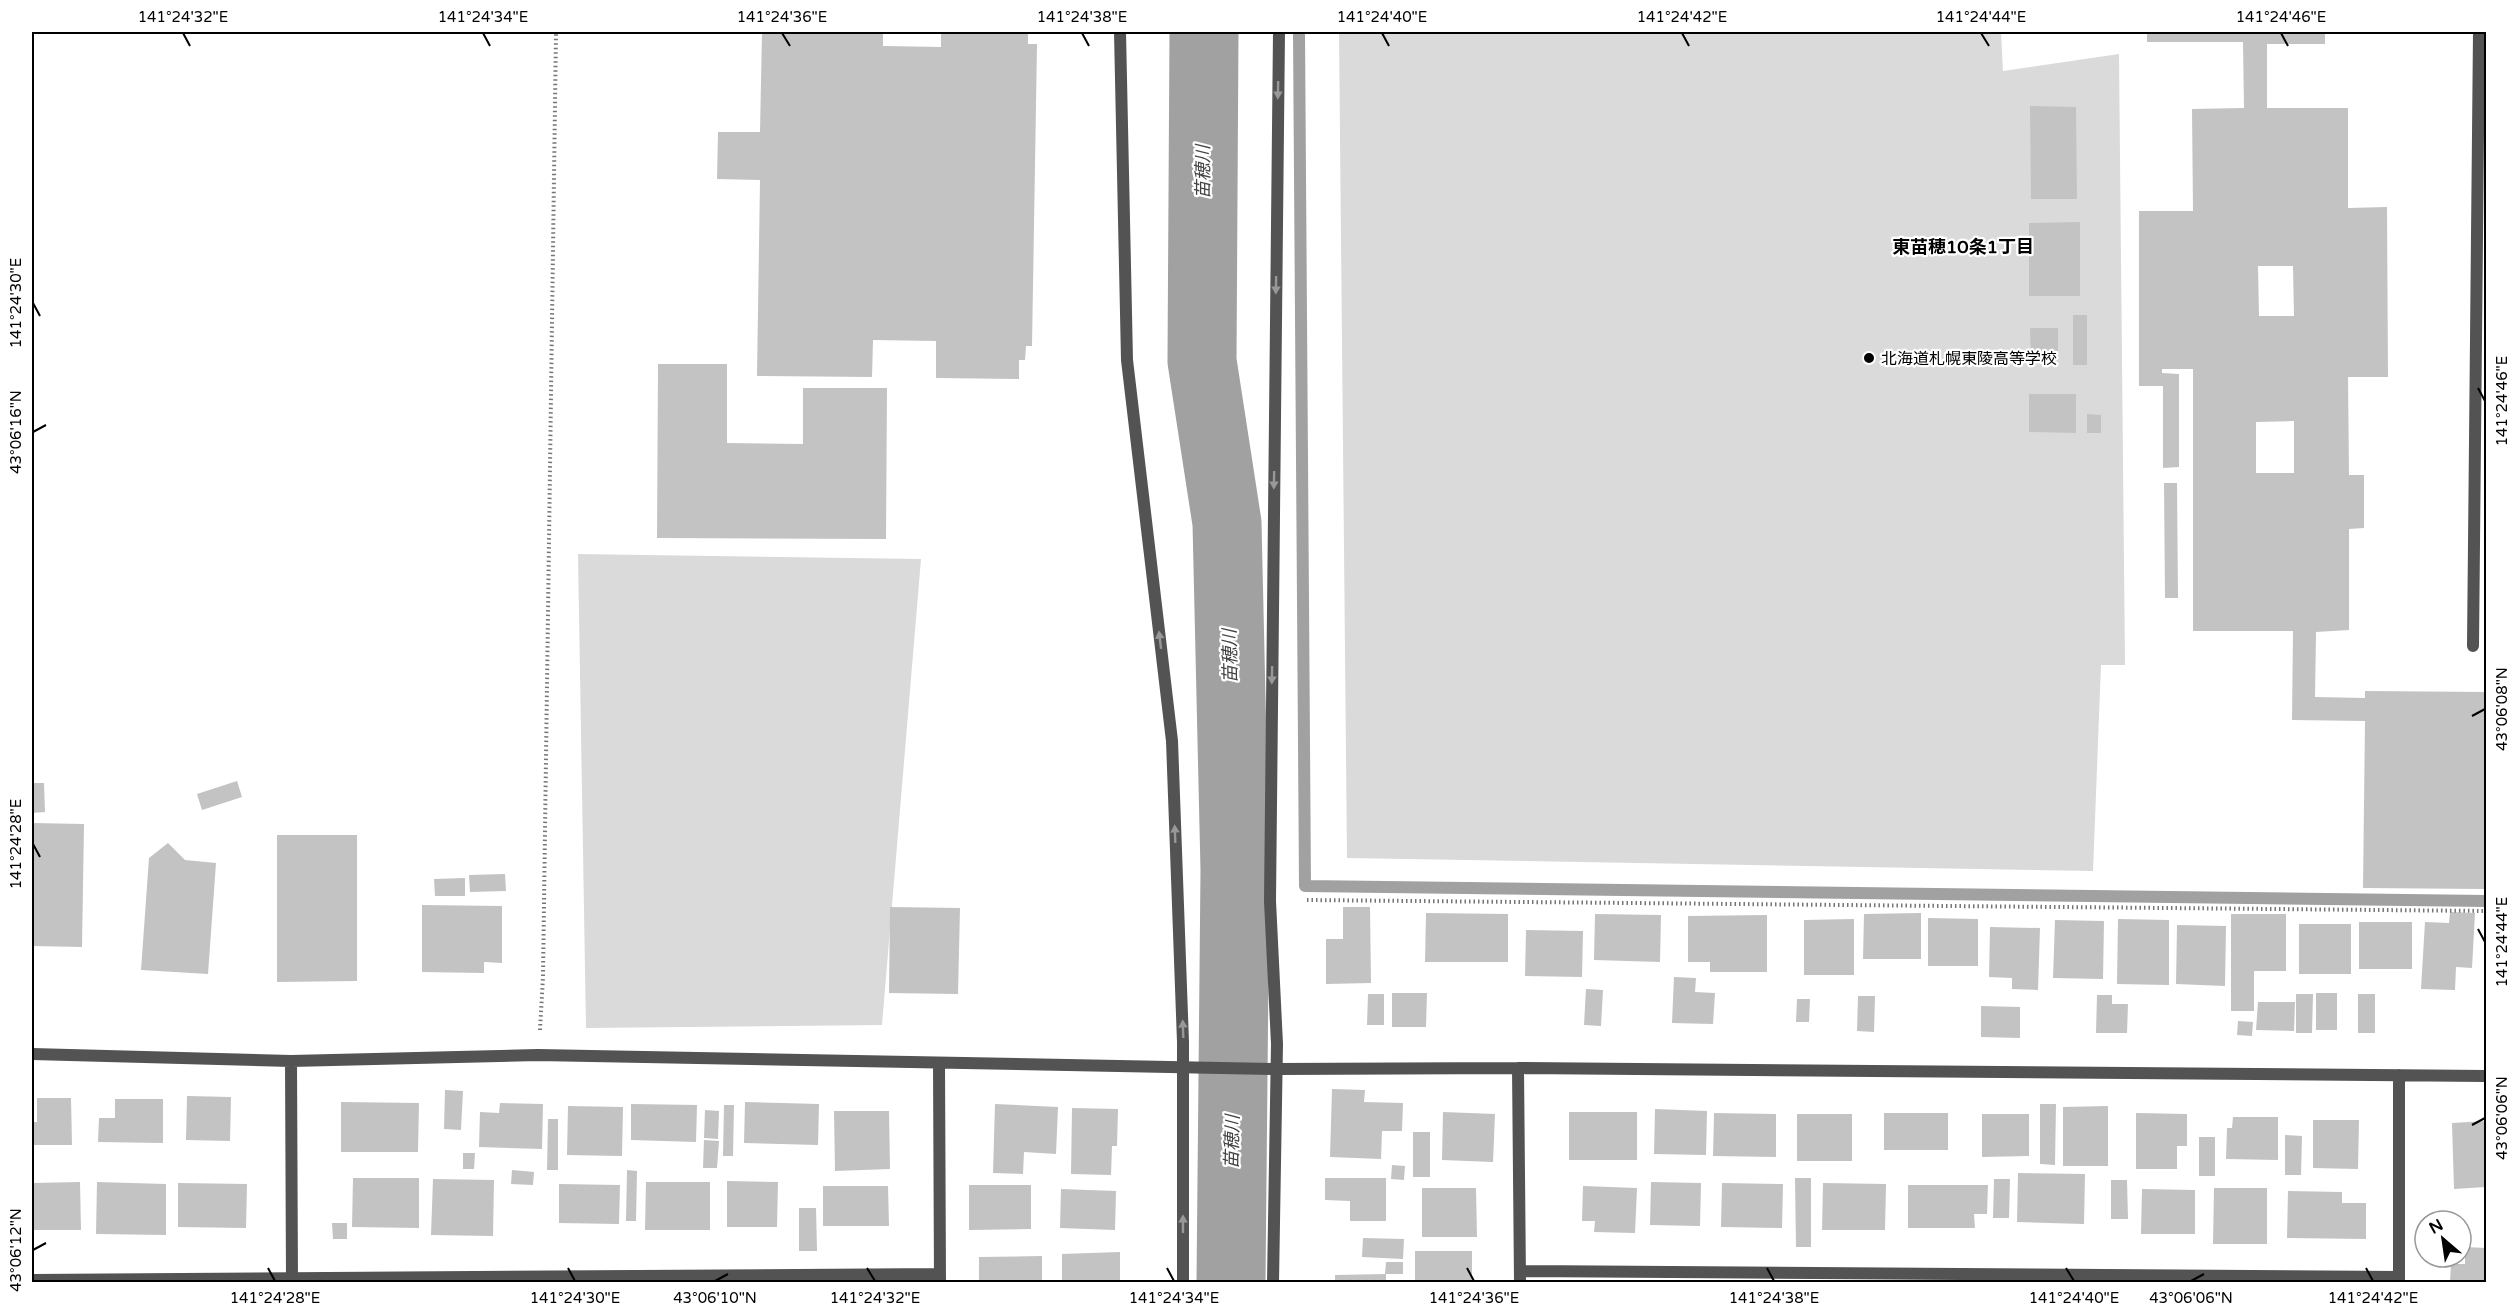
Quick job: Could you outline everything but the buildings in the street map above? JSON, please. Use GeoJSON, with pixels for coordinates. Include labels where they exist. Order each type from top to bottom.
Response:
{"type":"FeatureCollection","features":[{"type":"Feature","properties":{"kind":"street"},"geometry":{"type":"LineString","coordinates":[[1120,32],[1127,360],[1172,741],[1183,1067],[1183,1282]]}},
{"type":"Feature","properties":{"kind":"street"},"geometry":{"type":"LineString","coordinates":[[1273,1282],[1277,1044],[1270,901],[1279,32]]}},
{"type":"Feature","properties":{"kind":"street"},"geometry":{"type":"LineString","coordinates":[[2474,646],[2479,32]]}},
{"type":"Feature","properties":{"kind":"street"},"geometry":{"type":"LineString","coordinates":[[32,1054],[291,1061],[538,1055],[1276,1069],[1518,1068],[2487,1077]]}},
{"type":"Feature","properties":{"kind":"street"},"geometry":{"type":"LineString","coordinates":[[291,1061],[292,1281]]}},
{"type":"Feature","properties":{"kind":"street"},"geometry":{"type":"LineString","coordinates":[[32,1280],[940,1278],[939,1064]]}},
{"type":"Feature","properties":{"kind":"street"},"geometry":{"type":"LineString","coordinates":[[1518,1068],[1520,1277],[2399,1280],[2399,1075]]}},
{"type":"Feature","properties":{"kind":"path"},"geometry":{"type":"LineString","coordinates":[[538,1055],[543,977],[556,32]]}},
{"type":"Feature","properties":{"kind":"path"},"geometry":{"type":"LineString","coordinates":[[1307,900],[2487,910]]}},
{"type":"Feature","properties":{"kind":"shaded area","name":"北海道札幌東陵高等学校"},"geometry":{"type":"Polygon","coordinates":[[[1339,32],[2001,32],[2003,71],[2119,54],[2125,665],[2101,665],[2093,871],[1347,858],[1339,32]]]}},
{"type":"Feature","properties":{"kind":"shaded area"},"geometry":{"type":"Polygon","coordinates":[[[578,554],[921,559],[882,1025],[586,1028],[578,554]]]}},
{"type":"Feature","properties":{"kind":"waterway","name":"苗穂川"},"geometry":{"type":"LineString","coordinates":[[1204,32],[1202,361],[1227,523],[1235,870],[1231,1282]]}},
{"type":"Feature","properties":{"kind":"waterway"},"geometry":{"type":"LineString","coordinates":[[1299,32],[1305,886],[2486,901]]}},
{"type":"Feature","properties":{"kind":"place","name":"北海道札幌東陵高等学校"},"geometry":{"type":"Point","coordinates":[1869,358]}},
{"type":"Feature","properties":{"kind":"district","name":"東苗穂10条1丁目"},"geometry":{"type":"Point","coordinates":[1963,247]}}]}
